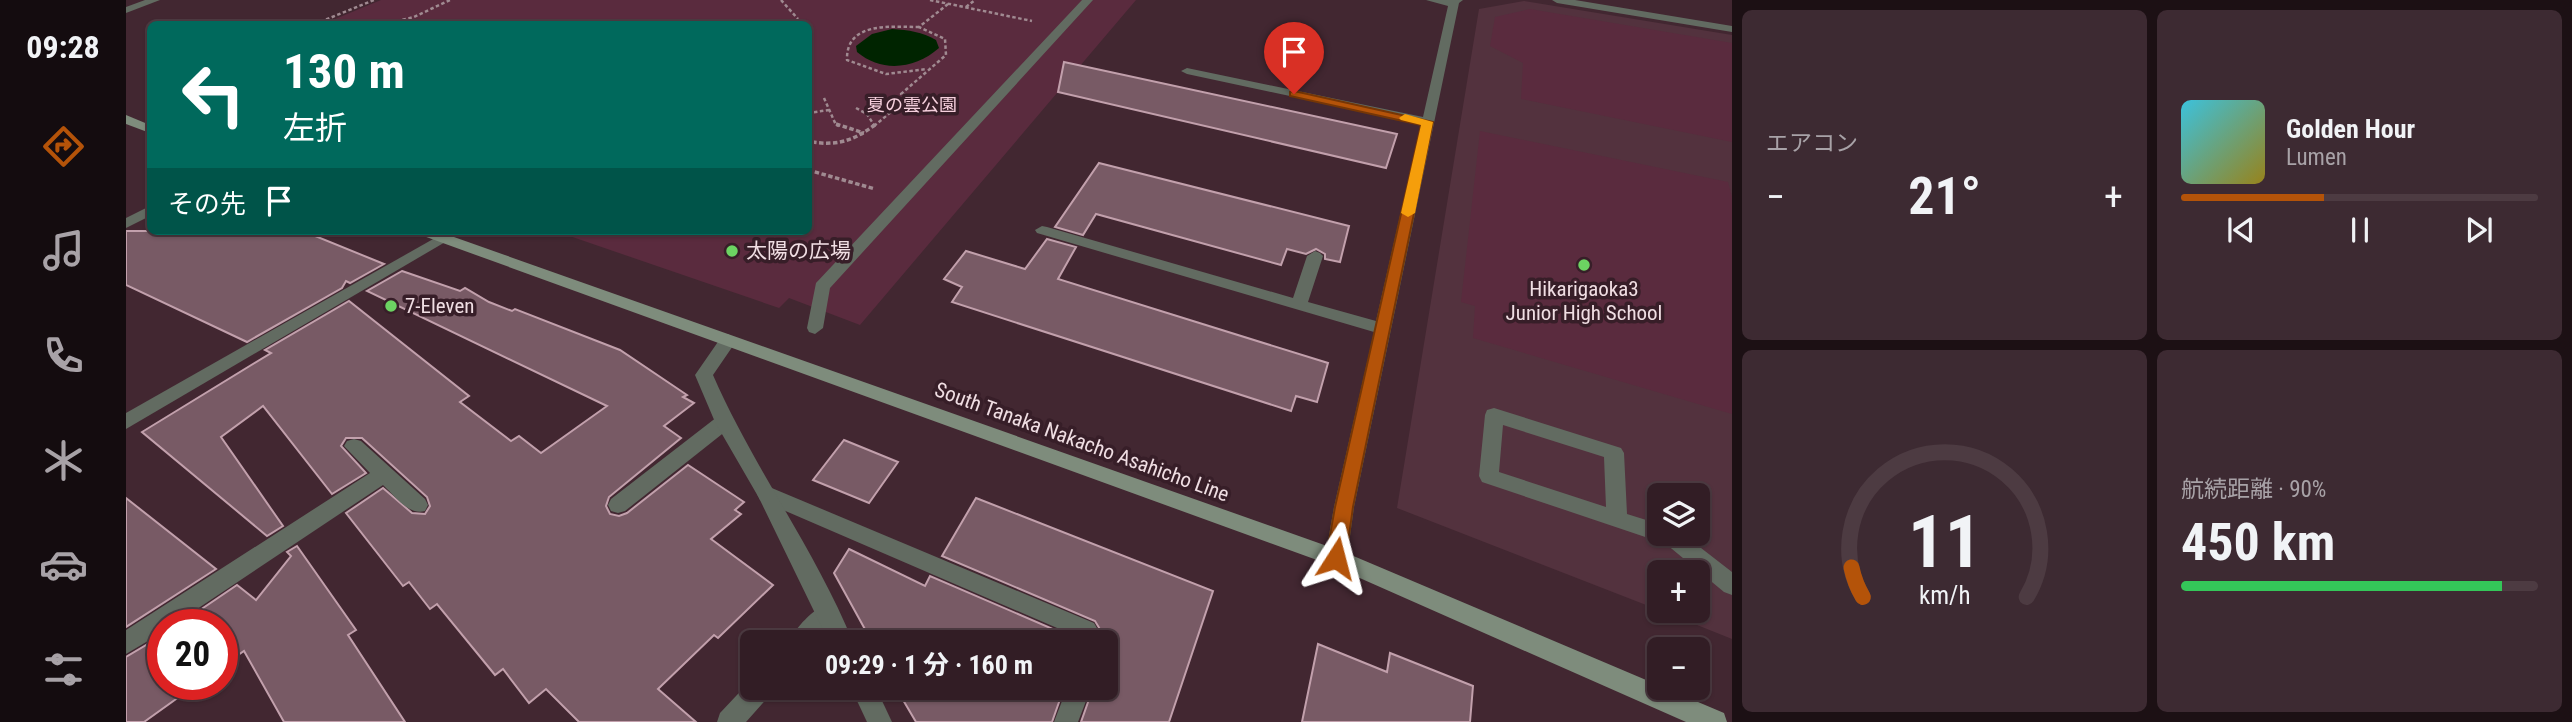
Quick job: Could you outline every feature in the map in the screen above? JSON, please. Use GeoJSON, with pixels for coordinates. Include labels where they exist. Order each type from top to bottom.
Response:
{"type":"FeatureCollection","features":[{"type":"Feature","properties":{"kind":"main road"},"geometry":{"type":"LineString","coordinates":[[126,120],[147,128]]}},
{"type":"Feature","properties":{"kind":"main road","name":"South Tanaka Nakacho Asahicho Line"},"geometry":{"type":"LineString","coordinates":[[436,235],[1336,558],[1715,722]]}},
{"type":"Feature","properties":{"kind":"street"},"geometry":{"type":"LineString","coordinates":[[126,10],[155,0]]}},
{"type":"Feature","properties":{"kind":"street"},"geometry":{"type":"LineString","coordinates":[[816,328],[822,287],[1088,0]]}},
{"type":"Feature","properties":{"kind":"street"},"geometry":{"type":"LineString","coordinates":[[1336,558],[1383,329],[1456,2],[1431,0]]}},
{"type":"Feature","properties":{"kind":"street"},"geometry":{"type":"LineString","coordinates":[[1557,0],[1732,29]]}},
{"type":"Feature","properties":{"kind":"street"},"geometry":{"type":"LineString","coordinates":[[1187,71],[1428,122]]}},
{"type":"Feature","properties":{"kind":"street"},"geometry":{"type":"LineString","coordinates":[[126,224],[147,212]]}},
{"type":"Feature","properties":{"kind":"street"},"geometry":{"type":"LineString","coordinates":[[1042,230],[1383,329]]}},
{"type":"Feature","properties":{"kind":"street"},"geometry":{"type":"LineString","coordinates":[[126,422],[431,235]]}},
{"type":"Feature","properties":{"kind":"street"},"geometry":{"type":"LineString","coordinates":[[1299,305],[1315,256]]}},
{"type":"Feature","properties":{"kind":"street"},"geometry":{"type":"LineString","coordinates":[[728,340],[705,375],[724,422],[767,494],[835,630]]}},
{"type":"Feature","properties":{"kind":"street"},"geometry":{"type":"LineString","coordinates":[[1617,519],[1614,453],[1494,415],[1489,476],[1617,519],[1647,529]]}},
{"type":"Feature","properties":{"kind":"street"},"geometry":{"type":"LineString","coordinates":[[618,505],[724,422]]}},
{"type":"Feature","properties":{"kind":"street"},"geometry":{"type":"LineString","coordinates":[[354,446],[418,505]]}},
{"type":"Feature","properties":{"kind":"street"},"geometry":{"type":"LineString","coordinates":[[126,643],[383,475]]}},
{"type":"Feature","properties":{"kind":"street"},"geometry":{"type":"LineString","coordinates":[[767,494],[1086,630]]}},
{"type":"Feature","properties":{"kind":"street"},"geometry":{"type":"LineString","coordinates":[[1683,546],[1732,585]]}},
{"type":"Feature","properties":{"kind":"street"},"geometry":{"type":"LineString","coordinates":[[812,630],[827,614]]}},
{"type":"Feature","properties":{"kind":"street"},"geometry":{"type":"LineString","coordinates":[[729,722],[749,700]]}},
{"type":"Feature","properties":{"kind":"street"},"geometry":{"type":"LineString","coordinates":[[869,700],[880,722]]}},
{"type":"Feature","properties":{"kind":"street"},"geometry":{"type":"LineString","coordinates":[[1066,722],[1075,700]]}},
{"type":"Feature","properties":{"kind":"path"},"geometry":{"type":"LineString","coordinates":[[323,21],[374,0]]}},
{"type":"Feature","properties":{"kind":"path"},"geometry":{"type":"LineString","coordinates":[[442,0],[449,1]]}},
{"type":"Feature","properties":{"kind":"path"},"geometry":{"type":"LineString","coordinates":[[781,0],[798,19]]}},
{"type":"Feature","properties":{"kind":"path"},"geometry":{"type":"LineString","coordinates":[[930,0],[1063,27]]}},
{"type":"Feature","properties":{"kind":"path"},"geometry":{"type":"LineString","coordinates":[[966,8],[975,0]]}},
{"type":"Feature","properties":{"kind":"path"},"geometry":{"type":"LineString","coordinates":[[397,21],[414,17],[449,1]]}},
{"type":"Feature","properties":{"kind":"path"},"geometry":{"type":"LineString","coordinates":[[919,27],[948,4]]}},
{"type":"Feature","properties":{"kind":"path"},"geometry":{"type":"LineString","coordinates":[[930,69],[886,74],[847,60],[845,51],[848,42],[861,32],[881,26],[919,27],[946,39],[946,55],[930,69],[901,94],[982,114]]}},
{"type":"Feature","properties":{"kind":"path"},"geometry":{"type":"LineString","coordinates":[[824,98],[836,125],[864,133]]}},
{"type":"Feature","properties":{"kind":"path"},"geometry":{"type":"LineString","coordinates":[[812,142],[828,146],[856,139],[897,107]]}},
{"type":"Feature","properties":{"kind":"path"},"geometry":{"type":"LineString","coordinates":[[856,108],[867,114],[874,125]]}},
{"type":"Feature","properties":{"kind":"path"},"geometry":{"type":"LineString","coordinates":[[812,112],[829,110]]}},
{"type":"Feature","properties":{"kind":"path"},"geometry":{"type":"LineString","coordinates":[[812,171],[904,198]]}},
{"type":"Feature","properties":{"kind":"shaded area","name":"Hikarigaoka3 Junior High School"},"geometry":{"type":"Polygon","coordinates":[[[1524,1],[1732,35],[1732,639],[1692,623],[1710,623],[1710,560],[1647,560],[1647,605],[1397,508],[1479,9],[1524,1]]]}},
{"type":"Feature","properties":{"kind":"shaded area"},"geometry":{"type":"Polygon","coordinates":[[[892,29],[926,35],[936,40],[939,48],[920,60],[898,66],[877,63],[857,52],[856,46],[872,34],[892,29]]]}},
{"type":"Feature","properties":{"kind":"green space","name":"夏の雲公園"},"geometry":{"type":"Polygon","coordinates":[[[381,0],[1136,0],[860,325],[789,298],[779,308],[567,235],[812,235],[812,21],[330,21],[381,0]]]}},
{"type":"Feature","properties":{"kind":"green space"},"geometry":{"type":"Polygon","coordinates":[[[1530,9],[1732,43],[1732,142],[1521,99],[1523,63],[1490,46],[1495,17],[1530,9]]]}},
{"type":"Feature","properties":{"kind":"green space"},"geometry":{"type":"Polygon","coordinates":[[[1480,131],[1728,182],[1732,197],[1732,414],[1473,338],[1475,306],[1461,302],[1480,131]]]}},
{"type":"Feature","properties":{"kind":"building"},"geometry":{"type":"Polygon","coordinates":[[[1064,62],[1397,134],[1386,168],[1058,92],[1064,62]]]}},
{"type":"Feature","properties":{"kind":"building"},"geometry":{"type":"Polygon","coordinates":[[[1099,163],[1349,226],[1340,262],[1325,259],[1325,254],[1316,249],[1306,254],[1287,249],[1281,265],[1096,214],[1083,235],[1055,227],[1099,163]]]}},
{"type":"Feature","properties":{"kind":"building"},"geometry":{"type":"Polygon","coordinates":[[[126,231],[147,231],[147,235],[313,235],[384,264],[350,283],[346,281],[342,288],[247,342],[126,285],[126,231]]]}},
{"type":"Feature","properties":{"kind":"building"},"geometry":{"type":"Polygon","coordinates":[[[1047,239],[1076,247],[1058,279],[1328,363],[1317,402],[1296,396],[1291,411],[952,302],[962,287],[944,279],[966,251],[1025,269],[1047,239]]]}},
{"type":"Feature","properties":{"kind":"building"},"geometry":{"type":"Polygon","coordinates":[[[402,271],[460,291],[465,288],[489,302],[512,311],[515,309],[620,350],[687,395],[683,397],[694,403],[664,426],[681,438],[609,497],[606,506],[610,514],[619,516],[627,513],[688,465],[744,502],[735,510],[741,514],[711,539],[773,585],[718,638],[714,635],[658,689],[696,722],[579,722],[546,689],[529,703],[503,669],[495,675],[437,604],[430,609],[409,582],[403,586],[346,513],[383,488],[412,513],[425,514],[430,506],[427,497],[362,438],[346,438],[341,446],[366,473],[332,494],[263,406],[221,437],[283,526],[267,536],[142,432],[271,353],[265,350],[349,301],[469,396],[460,402],[511,441],[519,436],[541,453],[607,406],[367,291],[402,271]]]}},
{"type":"Feature","properties":{"kind":"building"},"geometry":{"type":"Polygon","coordinates":[[[844,440],[898,462],[869,503],[813,480],[844,440]]]}},
{"type":"Feature","properties":{"kind":"building"},"geometry":{"type":"Polygon","coordinates":[[[126,498],[216,569],[154,609],[147,609],[147,613],[126,627],[126,498]]]}},
{"type":"Feature","properties":{"kind":"building"},"geometry":{"type":"Polygon","coordinates":[[[976,498],[1213,591],[1169,722],[1081,722],[1089,700],[1118,700],[1118,630],[1100,630],[1095,621],[942,556],[976,498]]]}},
{"type":"Feature","properties":{"kind":"building"},"geometry":{"type":"Polygon","coordinates":[[[297,546],[356,630],[348,635],[405,722],[284,722],[244,651],[238,655],[238,609],[202,609],[237,585],[256,600],[291,556],[287,552],[297,546]]]}},
{"type":"Feature","properties":{"kind":"building"},"geometry":{"type":"Polygon","coordinates":[[[849,549],[925,586],[930,576],[1055,630],[865,630],[834,573],[849,549]]]}},
{"type":"Feature","properties":{"kind":"building"},"geometry":{"type":"Polygon","coordinates":[[[1318,644],[1387,672],[1390,653],[1473,686],[1470,722],[1302,722],[1318,644]]]}},
{"type":"Feature","properties":{"kind":"building"},"geometry":{"type":"Polygon","coordinates":[[[147,645],[147,700],[175,700],[144,722],[126,722],[126,657],[147,645]]]}},
{"type":"Feature","properties":{"kind":"building"},"geometry":{"type":"Polygon","coordinates":[[[903,700],[1060,700],[1052,722],[916,722],[903,700]]]}},
{"type":"Feature","properties":{"kind":"slow traffic"},"geometry":{"type":"LineString","coordinates":[[1405,118],[1428,122],[1408,213]]}},
{"type":"Feature","properties":{"kind":"place","name":"太陽の広場"},"geometry":{"type":"Point","coordinates":[732,251]}},
{"type":"Feature","properties":{"kind":"place","name":"Hikarigaoka3 Junior High School"},"geometry":{"type":"Point","coordinates":[1584,265]}},
{"type":"Feature","properties":{"kind":"place","name":"7-Eleven"},"geometry":{"type":"Point","coordinates":[391,306]}},
{"type":"Feature","properties":{"kind":"route"},"geometry":{"type":"LineString","coordinates":[[1294,94],[1428,122],[1344,507],[1336,558]]}}]}
